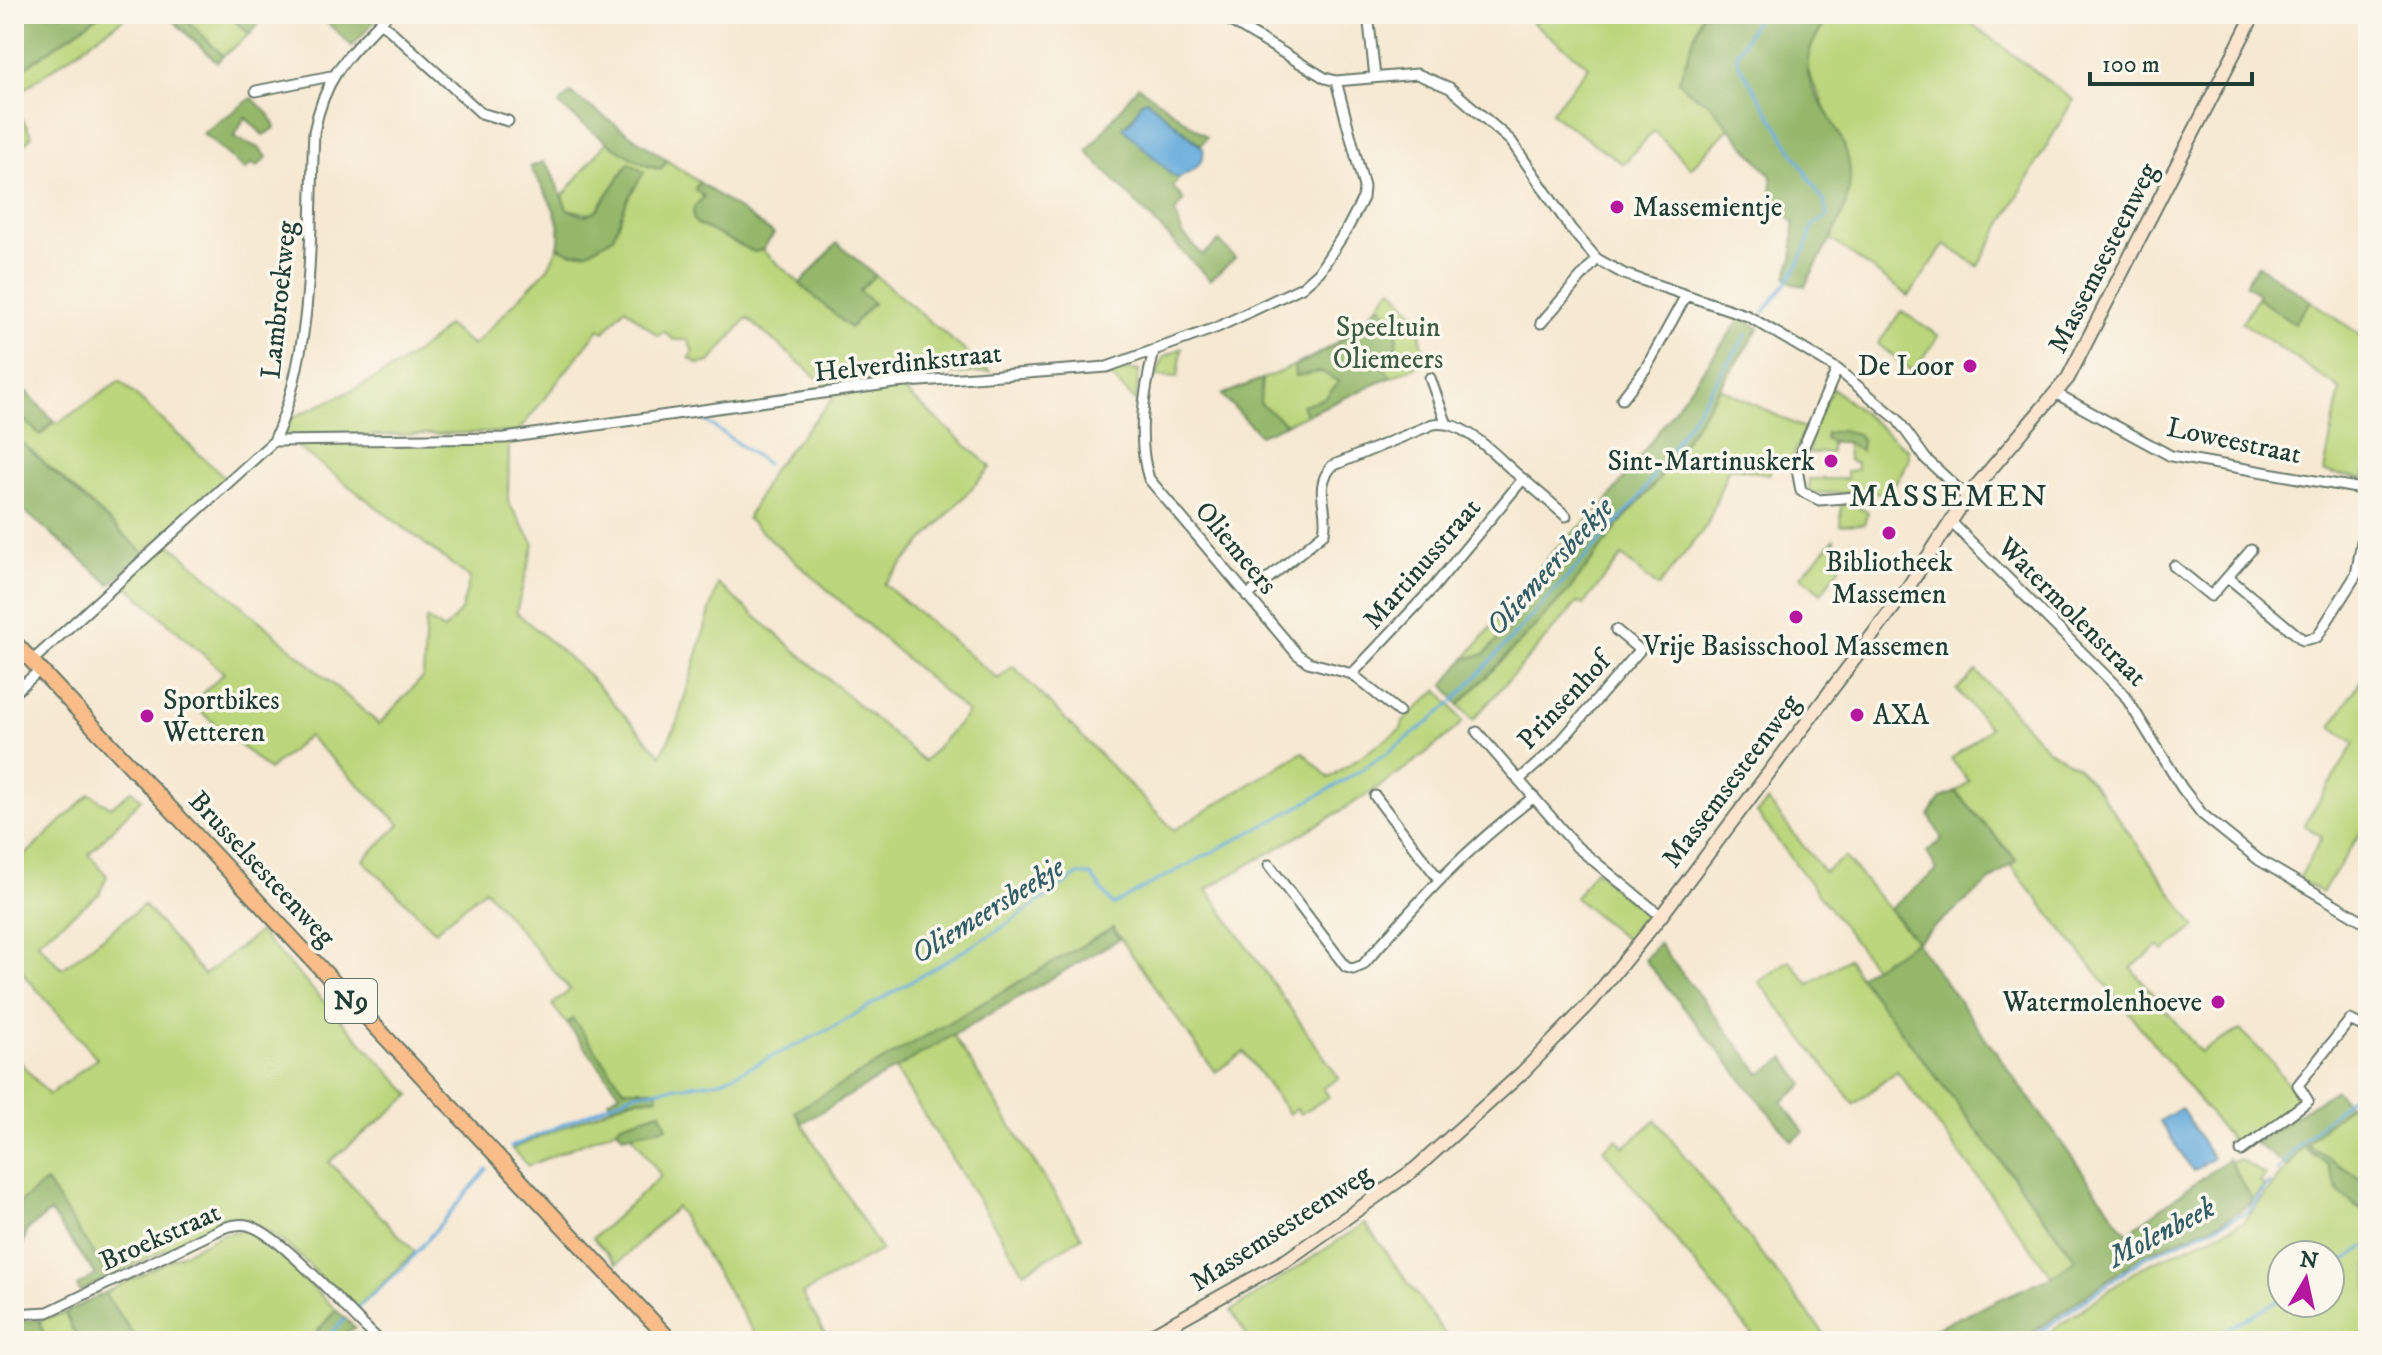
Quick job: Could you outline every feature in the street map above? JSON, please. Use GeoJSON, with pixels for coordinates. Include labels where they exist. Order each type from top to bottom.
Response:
{"type":"FeatureCollection","features":[{"type":"Feature","properties":{"kind":"main road","name":"Massemsesteenweg"},"geometry":{"type":"LineString","coordinates":[[1141,1341],[1288,1259],[1415,1169],[1558,1037],[1591,1002],[1661,916],[1905,592],[1967,497],[2057,394],[2080,360],[2254,14]]}},
{"type":"Feature","properties":{"kind":"main road","name":"Brusselsesteenweg"},"geometry":{"type":"LineString","coordinates":[[14,642],[671,1341]]}},
{"type":"Feature","properties":{"kind":"street"},"geometry":{"type":"LineString","coordinates":[[1219,14],[1311,72],[1336,81],[1417,74],[1433,78],[1460,96],[1511,141],[1571,229],[1597,259],[1624,274],[1748,316],[1837,369],[1897,419],[1926,459],[1967,497]]}},
{"type":"Feature","properties":{"kind":"street"},"geometry":{"type":"LineString","coordinates":[[1368,14],[1375,77]]}},
{"type":"Feature","properties":{"kind":"street","name":"Lambroekweg"},"geometry":{"type":"LineString","coordinates":[[14,693],[36,665],[274,441],[288,411],[303,341],[314,132],[319,102],[331,76],[384,18],[475,108],[508,121]]}},
{"type":"Feature","properties":{"kind":"street"},"geometry":{"type":"LineString","coordinates":[[256,91],[331,76]]}},
{"type":"Feature","properties":{"kind":"street","name":"Helverdinkstraat"},"geometry":{"type":"LineString","coordinates":[[274,441],[505,438],[894,383],[1107,367],[1154,351],[1285,296],[1319,272],[1347,229],[1363,198],[1364,187],[1336,81]]}},
{"type":"Feature","properties":{"kind":"street"},"geometry":{"type":"LineString","coordinates":[[1541,323],[1597,259]]}},
{"type":"Feature","properties":{"kind":"street"},"geometry":{"type":"LineString","coordinates":[[1622,399],[1646,368],[1685,297]]}},
{"type":"Feature","properties":{"kind":"street","name":"Oliemeers"},"geometry":{"type":"LineString","coordinates":[[1154,351],[1147,378],[1141,456],[1149,479],[1297,654],[1308,662],[1352,674],[1399,712]]}},
{"type":"Feature","properties":{"kind":"street"},"geometry":{"type":"LineString","coordinates":[[1837,369],[1797,469],[1801,491],[1819,500],[1856,497]]}},
{"type":"Feature","properties":{"kind":"street"},"geometry":{"type":"LineString","coordinates":[[1430,378],[1446,422]]}},
{"type":"Feature","properties":{"kind":"street","name":"Loweestraat"},"geometry":{"type":"LineString","coordinates":[[2057,394],[2171,456],[2368,490]]}},
{"type":"Feature","properties":{"kind":"street"},"geometry":{"type":"LineString","coordinates":[[1247,596],[1324,533],[1327,520],[1320,489],[1322,477],[1332,466],[1433,424],[1446,422],[1461,428],[1566,516]]}},
{"type":"Feature","properties":{"kind":"street","name":"Martinusstraat"},"geometry":{"type":"LineString","coordinates":[[1352,674],[1424,599],[1523,479]]}},
{"type":"Feature","properties":{"kind":"street"},"geometry":{"type":"LineString","coordinates":[[2230,579],[2303,640],[2317,637],[2356,575],[2368,508]]}},
{"type":"Feature","properties":{"kind":"street","name":"Watermolenstraat"},"geometry":{"type":"LineString","coordinates":[[1950,521],[2124,694],[2202,814],[2259,860],[2368,924]]}},
{"type":"Feature","properties":{"kind":"street"},"geometry":{"type":"LineString","coordinates":[[2174,566],[2211,596],[2230,579],[2251,550]]}},
{"type":"Feature","properties":{"kind":"street","name":"Prinsenhof"},"geometry":{"type":"LineString","coordinates":[[1520,779],[1554,749],[1640,650],[1616,630]]}},
{"type":"Feature","properties":{"kind":"street","name":"Prinsenhof"},"geometry":{"type":"LineString","coordinates":[[1477,732],[1577,847],[1661,916]]}},
{"type":"Feature","properties":{"kind":"street"},"geometry":{"type":"LineString","coordinates":[[1375,796],[1438,878]]}},
{"type":"Feature","properties":{"kind":"street","name":"Prinsenhof"},"geometry":{"type":"LineString","coordinates":[[1269,865],[1346,967],[1353,969],[1363,965],[1438,878],[1481,836],[1534,797]]}},
{"type":"Feature","properties":{"kind":"street"},"geometry":{"type":"LineString","coordinates":[[2241,1151],[2308,1101],[2298,1085],[2350,1020],[2368,1029]]}},
{"type":"Feature","properties":{"kind":"street","name":"Broekstraat"},"geometry":{"type":"LineString","coordinates":[[14,1314],[48,1312],[223,1228],[247,1225],[266,1234],[292,1256],[380,1341]]}},
{"type":"Feature","properties":{"kind":"green space"},"geometry":{"type":"Polygon","coordinates":[[[14,14],[101,14],[14,75],[14,14]]]}},
{"type":"Feature","properties":{"kind":"green space"},"geometry":{"type":"Polygon","coordinates":[[[101,14],[130,14],[14,96],[14,75],[101,14]]]}},
{"type":"Feature","properties":{"kind":"green space"},"geometry":{"type":"Polygon","coordinates":[[[166,14],[193,14],[189,22],[223,56],[217,62],[166,14]]]}},
{"type":"Feature","properties":{"kind":"green space"},"geometry":{"type":"Polygon","coordinates":[[[193,14],[227,14],[250,34],[223,56],[188,21],[193,14]]]}},
{"type":"Feature","properties":{"kind":"green space"},"geometry":{"type":"Polygon","coordinates":[[[227,14],[264,14],[266,16],[250,34],[227,14]]]}},
{"type":"Feature","properties":{"kind":"green space"},"geometry":{"type":"Polygon","coordinates":[[[318,14],[381,14],[352,46],[318,14]]]}},
{"type":"Feature","properties":{"kind":"green space"},"geometry":{"type":"Polygon","coordinates":[[[1521,14],[1702,14],[1679,81],[1686,90],[1708,102],[1730,127],[1691,168],[1654,131],[1623,164],[1551,113],[1589,66],[1521,14]]]}},
{"type":"Feature","properties":{"kind":"green space"},"geometry":{"type":"Polygon","coordinates":[[[1702,14],[1834,14],[1815,38],[1808,59],[1809,78],[1846,151],[1849,189],[1841,218],[1805,286],[1793,284],[1786,277],[1793,257],[1794,222],[1772,202],[1771,176],[1708,102],[1686,90],[1679,81],[1702,14]]]}},
{"type":"Feature","properties":{"kind":"green space"},"geometry":{"type":"Polygon","coordinates":[[[1834,14],[1959,14],[2073,100],[1978,266],[1945,244],[1909,296],[1829,238],[1844,209],[1843,176],[1834,132],[1812,80],[1807,58],[1819,31],[1834,14]]]}},
{"type":"Feature","properties":{"kind":"green space"},"geometry":{"type":"Polygon","coordinates":[[[1138,86],[1207,137],[1201,145],[1147,100],[1123,128],[1179,178],[1173,187],[1184,200],[1175,212],[1182,233],[1203,255],[1219,241],[1235,258],[1210,280],[1087,152],[1138,86]]]}},
{"type":"Feature","properties":{"kind":"green space"},"geometry":{"type":"Polygon","coordinates":[[[570,93],[668,161],[660,169],[648,166],[608,142],[559,105],[570,93]]]}},
{"type":"Feature","properties":{"kind":"green space"},"geometry":{"type":"Polygon","coordinates":[[[252,98],[270,115],[275,128],[263,135],[245,117],[234,137],[259,148],[267,157],[257,167],[252,163],[245,170],[203,133],[252,98]]]}},
{"type":"Feature","properties":{"kind":"green space"},"geometry":{"type":"Polygon","coordinates":[[[14,104],[32,136],[14,154],[14,104]]]}},
{"type":"Feature","properties":{"kind":"green space"},"geometry":{"type":"Polygon","coordinates":[[[608,140],[649,167],[660,169],[668,161],[699,182],[695,189],[704,197],[705,228],[754,252],[762,250],[850,327],[872,303],[859,291],[875,275],[990,372],[899,377],[829,388],[747,318],[710,362],[699,364],[689,358],[693,352],[688,340],[674,340],[664,331],[658,336],[625,308],[604,332],[599,329],[518,432],[293,437],[284,433],[291,418],[394,368],[447,325],[473,346],[548,268],[558,247],[572,253],[588,252],[613,237],[627,200],[643,172],[628,164],[597,210],[589,214],[567,209],[562,197],[608,140]]]}},
{"type":"Feature","properties":{"kind":"green space"},"geometry":{"type":"Polygon","coordinates":[[[543,162],[550,169],[567,209],[584,216],[597,210],[629,163],[644,172],[627,200],[613,237],[588,252],[572,253],[558,247],[556,215],[530,167],[543,162]]]}},
{"type":"Feature","properties":{"kind":"green space"},"geometry":{"type":"Polygon","coordinates":[[[699,182],[774,234],[762,250],[754,252],[697,224],[693,219],[694,207],[704,197],[695,189],[699,182]]]}},
{"type":"Feature","properties":{"kind":"green space"},"geometry":{"type":"Polygon","coordinates":[[[837,243],[875,275],[859,291],[873,303],[850,328],[800,284],[837,243]]]}},
{"type":"Feature","properties":{"kind":"green space"},"geometry":{"type":"Polygon","coordinates":[[[2258,265],[2311,301],[2294,323],[2257,298],[2258,294],[2245,284],[2258,265]]]}},
{"type":"Feature","properties":{"kind":"green space","name":"Speeltuin Oliemeers"},"geometry":{"type":"Polygon","coordinates":[[[1392,287],[1416,315],[1426,362],[1260,435],[1222,395],[1295,365],[1337,342],[1375,309],[1392,287]]]}},
{"type":"Feature","properties":{"kind":"green space"},"geometry":{"type":"Polygon","coordinates":[[[2257,298],[2294,322],[2311,301],[2368,340],[2368,454],[2364,479],[2324,472],[2340,389],[2242,322],[2257,298]]]}},
{"type":"Feature","properties":{"kind":"green space"},"geometry":{"type":"Polygon","coordinates":[[[1380,305],[1398,327],[1396,345],[1384,368],[1391,377],[1306,415],[1302,405],[1325,398],[1339,382],[1321,372],[1295,376],[1294,366],[1340,341],[1380,305]]]}},
{"type":"Feature","properties":{"kind":"green space"},"geometry":{"type":"Polygon","coordinates":[[[1901,311],[1939,336],[1913,372],[1878,344],[1901,311]]]}},
{"type":"Feature","properties":{"kind":"green space"},"geometry":{"type":"Polygon","coordinates":[[[1741,318],[1759,328],[1661,477],[1622,521],[1567,593],[1459,705],[1444,684],[1465,659],[1485,654],[1583,542],[1613,515],[1603,507],[1741,318]]]}},
{"type":"Feature","properties":{"kind":"green space"},"geometry":{"type":"Polygon","coordinates":[[[1182,348],[1178,377],[1156,376],[1164,357],[1182,348]]]}},
{"type":"Feature","properties":{"kind":"green space"},"geometry":{"type":"Polygon","coordinates":[[[1139,370],[1136,402],[1106,371],[1139,370]]]}},
{"type":"Feature","properties":{"kind":"green space"},"geometry":{"type":"Polygon","coordinates":[[[14,379],[54,421],[41,435],[15,412],[14,379]]]}},
{"type":"Feature","properties":{"kind":"green space"},"geometry":{"type":"Polygon","coordinates":[[[1262,379],[1260,403],[1286,424],[1260,435],[1222,395],[1262,379]]]}},
{"type":"Feature","properties":{"kind":"green space"},"geometry":{"type":"Polygon","coordinates":[[[120,381],[226,479],[144,553],[23,443],[14,451],[15,412],[41,435],[54,421],[58,423],[120,381]]]}},
{"type":"Feature","properties":{"kind":"green space"},"geometry":{"type":"Polygon","coordinates":[[[899,386],[991,467],[884,584],[998,679],[1013,666],[1174,830],[1303,752],[1329,778],[1401,729],[1403,722],[1438,689],[1463,722],[1372,791],[1207,889],[1339,1078],[1323,1088],[1329,1097],[1300,1114],[1297,1109],[1289,1114],[1244,1052],[1215,1072],[1113,928],[795,1112],[881,1250],[802,1294],[825,1333],[813,1341],[759,1341],[676,1207],[617,1264],[593,1238],[661,1176],[631,1133],[666,1127],[661,1112],[621,1124],[617,1129],[528,1166],[512,1149],[628,1100],[657,1097],[656,1089],[624,1089],[573,1020],[567,1024],[552,1005],[570,990],[485,889],[435,931],[363,860],[400,824],[308,736],[269,770],[192,704],[224,673],[124,583],[170,544],[379,724],[423,677],[426,619],[444,630],[461,611],[470,578],[295,445],[509,441],[508,502],[534,544],[516,612],[584,671],[661,755],[677,723],[718,584],[924,761],[968,713],[747,519],[774,467],[836,395],[899,386]]]}},
{"type":"Feature","properties":{"kind":"green space"},"geometry":{"type":"Polygon","coordinates":[[[1718,387],[1805,429],[1789,466],[1774,460],[1769,474],[1729,467],[1707,525],[1658,587],[1622,556],[1583,605],[1578,602],[1473,720],[1459,705],[1567,593],[1622,521],[1661,477],[1718,387]]]}},
{"type":"Feature","properties":{"kind":"green space"},"geometry":{"type":"Polygon","coordinates":[[[1832,388],[1908,450],[1909,459],[1890,493],[1809,493],[1809,479],[1847,479],[1847,472],[1857,469],[1857,463],[1848,460],[1847,442],[1831,443],[1831,453],[1809,453],[1811,434],[1832,388]]]}},
{"type":"Feature","properties":{"kind":"green space"},"geometry":{"type":"Polygon","coordinates":[[[1841,430],[1858,434],[1862,440],[1861,451],[1847,442],[1831,442],[1825,438],[1826,433],[1841,430]]]}},
{"type":"Feature","properties":{"kind":"green space"},"geometry":{"type":"Polygon","coordinates":[[[22,443],[144,553],[110,584],[14,502],[14,451],[22,443]]]}},
{"type":"Feature","properties":{"kind":"green space"},"geometry":{"type":"Polygon","coordinates":[[[1851,504],[1868,512],[1864,524],[1840,525],[1841,505],[1851,504]]]}},
{"type":"Feature","properties":{"kind":"green space"},"geometry":{"type":"Polygon","coordinates":[[[1603,507],[1613,515],[1583,542],[1485,654],[1465,659],[1555,549],[1603,507]]]}},
{"type":"Feature","properties":{"kind":"green space"},"geometry":{"type":"Polygon","coordinates":[[[1834,539],[1840,567],[1821,593],[1801,576],[1834,539]]]}},
{"type":"Feature","properties":{"kind":"green space"},"geometry":{"type":"Polygon","coordinates":[[[2368,669],[2368,821],[2322,893],[2299,879],[2322,837],[2304,825],[2355,743],[2331,727],[2368,669]]]}},
{"type":"Feature","properties":{"kind":"green space"},"geometry":{"type":"Polygon","coordinates":[[[1976,671],[2047,749],[2076,766],[2098,790],[2196,927],[2164,951],[2159,946],[2131,968],[2200,1052],[2240,1030],[2272,1062],[2301,1103],[2239,1150],[2011,866],[2016,859],[1956,792],[1969,781],[1951,759],[1990,728],[1957,690],[1976,671]]]}},
{"type":"Feature","properties":{"kind":"green space"},"geometry":{"type":"Polygon","coordinates":[[[132,790],[141,799],[89,854],[107,876],[99,894],[37,942],[62,969],[144,905],[204,975],[259,932],[411,1095],[329,1162],[415,1252],[354,1311],[297,1254],[263,1229],[246,1221],[230,1219],[109,1277],[46,1182],[14,1207],[14,1055],[49,1095],[97,1058],[14,963],[14,866],[90,794],[111,807],[132,790]]]}},
{"type":"Feature","properties":{"kind":"green space"},"geometry":{"type":"Polygon","coordinates":[[[1956,792],[2016,860],[1916,942],[2127,1233],[2228,1159],[2251,1197],[2250,1204],[2225,1220],[2143,1255],[2021,1341],[1906,1341],[2052,1276],[2076,1259],[1859,976],[1916,941],[1890,909],[1937,870],[1927,852],[1942,839],[1929,815],[1941,798],[1956,792]]]}},
{"type":"Feature","properties":{"kind":"green space"},"geometry":{"type":"Polygon","coordinates":[[[1768,801],[1824,872],[1845,857],[1916,941],[1874,967],[1757,813],[1768,801]]]}},
{"type":"Feature","properties":{"kind":"green space"},"geometry":{"type":"Polygon","coordinates":[[[1595,870],[1646,915],[1645,922],[1628,941],[1575,898],[1595,870]]]}},
{"type":"Feature","properties":{"kind":"green space"},"geometry":{"type":"Polygon","coordinates":[[[1113,928],[1119,939],[802,1123],[795,1111],[1113,928]]]}},
{"type":"Feature","properties":{"kind":"green space"},"geometry":{"type":"Polygon","coordinates":[[[1658,943],[1761,1074],[1785,1058],[1804,1085],[1782,1102],[1804,1132],[1792,1141],[1645,960],[1658,943]]]}},
{"type":"Feature","properties":{"kind":"green space"},"geometry":{"type":"Polygon","coordinates":[[[1848,959],[2076,1260],[2052,1276],[1897,1071],[1854,1104],[1759,982],[1789,960],[1809,984],[1848,959]]]}},
{"type":"Feature","properties":{"kind":"green space"},"geometry":{"type":"Polygon","coordinates":[[[573,1019],[624,1089],[656,1089],[658,1097],[628,1100],[612,1107],[608,1100],[620,1093],[567,1024],[573,1019]]]}},
{"type":"Feature","properties":{"kind":"green space"},"geometry":{"type":"Polygon","coordinates":[[[953,1035],[1082,1237],[1024,1272],[895,1069],[953,1035]]]}},
{"type":"Feature","properties":{"kind":"green space"},"geometry":{"type":"Polygon","coordinates":[[[2335,1090],[2349,1105],[2306,1144],[2368,1183],[2368,1213],[2340,1194],[2328,1165],[2303,1146],[2288,1167],[2255,1143],[2335,1090]]]}},
{"type":"Feature","properties":{"kind":"green space"},"geometry":{"type":"Polygon","coordinates":[[[2354,1100],[2368,1114],[2368,1183],[2306,1144],[2354,1100]]]}},
{"type":"Feature","properties":{"kind":"green space"},"geometry":{"type":"Polygon","coordinates":[[[661,1112],[667,1127],[623,1136],[617,1129],[621,1124],[661,1112]]]}},
{"type":"Feature","properties":{"kind":"green space"},"geometry":{"type":"Polygon","coordinates":[[[1656,1120],[1830,1341],[1757,1341],[1603,1149],[1617,1139],[1624,1147],[1656,1120]]]}},
{"type":"Feature","properties":{"kind":"green space"},"geometry":{"type":"Polygon","coordinates":[[[2303,1146],[2328,1165],[2355,1207],[2368,1213],[2368,1341],[2037,1341],[2140,1268],[2244,1222],[2303,1146]]]}},
{"type":"Feature","properties":{"kind":"green space"},"geometry":{"type":"Polygon","coordinates":[[[2240,1160],[2266,1175],[2260,1182],[2264,1186],[2250,1204],[2251,1197],[2230,1162],[2240,1160]]]}},
{"type":"Feature","properties":{"kind":"green space"},"geometry":{"type":"Polygon","coordinates":[[[46,1182],[109,1277],[80,1292],[77,1286],[96,1275],[50,1212],[27,1230],[14,1275],[14,1207],[46,1182]]]}},
{"type":"Feature","properties":{"kind":"green space"},"geometry":{"type":"Polygon","coordinates":[[[1365,1223],[1450,1341],[1251,1341],[1231,1311],[1365,1223]]]}},
{"type":"Feature","properties":{"kind":"green space"},"geometry":{"type":"Polygon","coordinates":[[[245,1230],[268,1243],[336,1310],[309,1341],[138,1341],[104,1293],[222,1234],[245,1230]]]}},
{"type":"Feature","properties":{"kind":"green space"},"geometry":{"type":"Polygon","coordinates":[[[104,1293],[138,1341],[78,1341],[65,1313],[104,1293]]]}},
{"type":"Feature","properties":{"kind":"green space"},"geometry":{"type":"Polygon","coordinates":[[[336,1310],[355,1328],[329,1341],[309,1341],[336,1310]]]}},
{"type":"Feature","properties":{"kind":"green space"},"geometry":{"type":"Polygon","coordinates":[[[65,1313],[78,1341],[45,1341],[40,1320],[65,1313]]]}},
{"type":"Feature","properties":{"kind":"green space"},"geometry":{"type":"Polygon","coordinates":[[[40,1320],[45,1341],[14,1341],[14,1321],[40,1320]]]}},
{"type":"Feature","properties":{"kind":"water"},"geometry":{"type":"Polygon","coordinates":[[[1147,100],[1203,148],[1200,163],[1179,178],[1172,175],[1123,128],[1133,119],[1141,102],[1147,100]]]}},
{"type":"Feature","properties":{"kind":"water"},"geometry":{"type":"Polygon","coordinates":[[[2181,1108],[2213,1158],[2193,1171],[2160,1121],[2181,1108]]]}},
{"type":"Feature","properties":{"kind":"waterway","name":"Oliemeersbeekje"},"geometry":{"type":"LineString","coordinates":[[1759,14],[1737,53],[1737,61],[1824,202],[1827,217],[1813,225],[1799,264],[1764,312]]}},
{"type":"Feature","properties":{"kind":"waterway","name":"Oliemeersbeekje"},"geometry":{"type":"LineString","coordinates":[[1454,701],[1637,501],[1747,334]]}},
{"type":"Feature","properties":{"kind":"waterway"},"geometry":{"type":"LineString","coordinates":[[704,420],[767,464]]}},
{"type":"Feature","properties":{"kind":"waterway","name":"Oliemeersbeekje"},"geometry":{"type":"LineString","coordinates":[[511,1147],[635,1093],[721,1081],[832,1028],[994,933],[1078,875],[1091,875],[1113,905],[1330,789],[1412,735],[1451,703]]}},
{"type":"Feature","properties":{"kind":"waterway","name":"Molenbeek"},"geometry":{"type":"LineString","coordinates":[[2277,1172],[2296,1148],[2368,1081]]}},
{"type":"Feature","properties":{"kind":"waterway","name":"Oliemeersbeekje"},"geometry":{"type":"LineString","coordinates":[[355,1310],[404,1267],[487,1169]]}},
{"type":"Feature","properties":{"kind":"waterway","name":"Molenbeek"},"geometry":{"type":"LineString","coordinates":[[2027,1341],[2144,1258],[2248,1212],[2269,1183]]}},
{"type":"Feature","properties":{"kind":"waterway"},"geometry":{"type":"LineString","coordinates":[[2346,1260],[2364,1247]]}},
{"type":"Feature","properties":{"kind":"waterway"},"geometry":{"type":"LineString","coordinates":[[2206,1341],[2266,1307]]}},
{"type":"Feature","properties":{"kind":"waterway","name":"Oliemeersbeekje"},"geometry":{"type":"LineString","coordinates":[[323,1341],[344,1320]]}},
{"type":"Feature","properties":{"kind":"place","name":"Massemientje"},"geometry":{"type":"Point","coordinates":[1617,207]}},
{"type":"Feature","properties":{"kind":"place","name":"De Loor"},"geometry":{"type":"Point","coordinates":[1970,366]}},
{"type":"Feature","properties":{"kind":"place","name":"Sint-Martinuskerk"},"geometry":{"type":"Point","coordinates":[1831,461]}},
{"type":"Feature","properties":{"kind":"place","name":"Bibliotheek Massemen"},"geometry":{"type":"Point","coordinates":[1889,533]}},
{"type":"Feature","properties":{"kind":"place","name":"Vrije Basisschool Massemen"},"geometry":{"type":"Point","coordinates":[1796,617]}},
{"type":"Feature","properties":{"kind":"place","name":"AXA"},"geometry":{"type":"Point","coordinates":[1857,715]}},
{"type":"Feature","properties":{"kind":"place","name":"Sportbikes Wetteren"},"geometry":{"type":"Point","coordinates":[147,716]}},
{"type":"Feature","properties":{"kind":"place","name":"Watermolenhoeve"},"geometry":{"type":"Point","coordinates":[2218,1002]}},
{"type":"Feature","properties":{"kind":"district","name":"MASSEMEN"},"geometry":{"type":"Point","coordinates":[1949,497]}}]}
